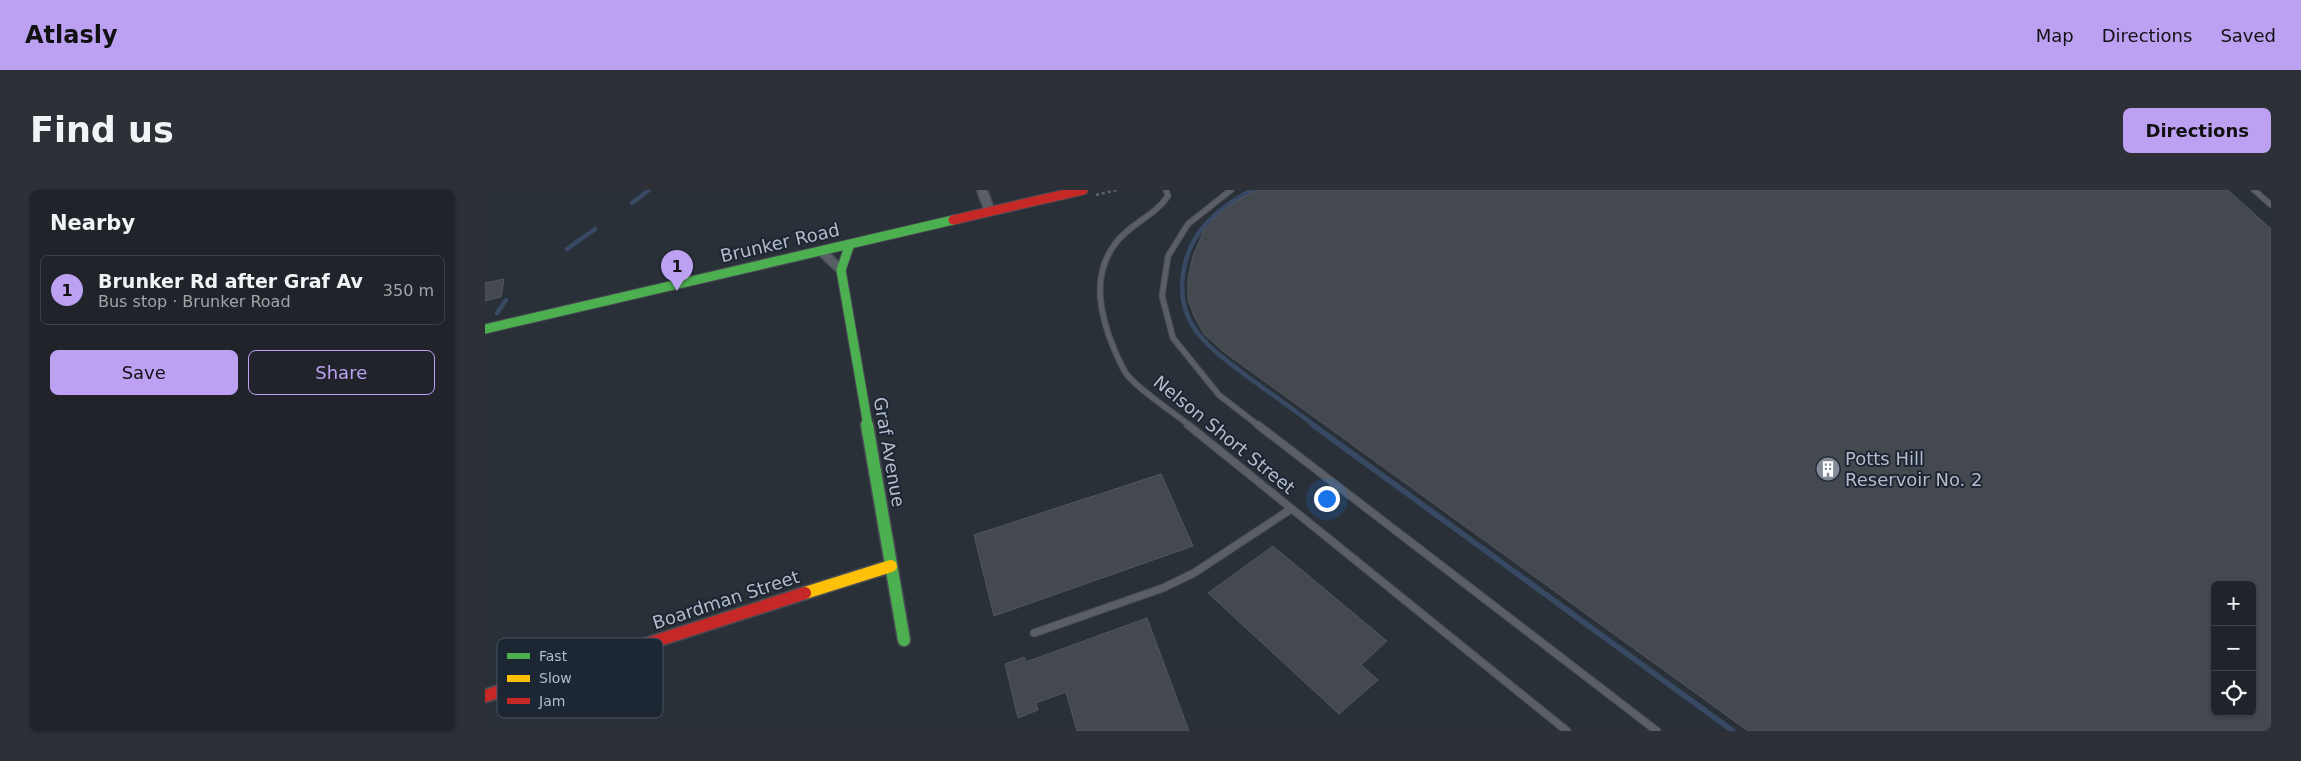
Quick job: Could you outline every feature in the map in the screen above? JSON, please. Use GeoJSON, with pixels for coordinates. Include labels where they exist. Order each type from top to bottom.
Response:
{"type":"FeatureCollection","features":[{"type":"Feature","properties":{"kind":"street"},"geometry":{"type":"LineString","coordinates":[[982,190],[990,212]]}},
{"type":"Feature","properties":{"kind":"street","name":"Brunker Road"},"geometry":{"type":"LineString","coordinates":[[485,329],[1083,190]]}},
{"type":"Feature","properties":{"kind":"street","name":"Graf Avenue"},"geometry":{"type":"LineString","coordinates":[[850,244],[841,270],[904,640]]}},
{"type":"Feature","properties":{"kind":"street"},"geometry":{"type":"LineString","coordinates":[[821,251],[841,270]]}},
{"type":"Feature","properties":{"kind":"street","name":"Boardman Street"},"geometry":{"type":"LineString","coordinates":[[663,638],[891,566]]}},
{"type":"Feature","properties":{"kind":"street","name":"Boardman Street"},"geometry":{"type":"LineString","coordinates":[[485,696],[497,692]]}},
{"type":"Feature","properties":{"kind":"lane","name":"Nelson Short Street"},"geometry":{"type":"LineString","coordinates":[[1166,190],[1168,196],[1164,204],[1138,220],[1117,239],[1100,277],[1099,304],[1114,350],[1127,375],[1567,731]]}},
{"type":"Feature","properties":{"kind":"lane"},"geometry":{"type":"LineString","coordinates":[[1231,190],[1188,224],[1168,256],[1162,296],[1173,338],[1219,395],[1657,731]]}},
{"type":"Feature","properties":{"kind":"lane"},"geometry":{"type":"LineString","coordinates":[[2254,190],[2271,205]]}},
{"type":"Feature","properties":{"kind":"lane"},"geometry":{"type":"LineString","coordinates":[[1034,633],[1194,573],[1291,509]]}},
{"type":"Feature","properties":{"kind":"building","name":"Potts Hill Reservoir No. 2"},"geometry":{"type":"Polygon","coordinates":[[[1257,190],[2228,190],[2271,229],[2271,731],[1748,731],[1224,352],[1204,334],[1188,300],[1188,278],[1193,256],[1204,230],[1216,217],[1235,202],[1257,190]]]}},
{"type":"Feature","properties":{"kind":"building"},"geometry":{"type":"Polygon","coordinates":[[[504,279],[501,297],[485,301],[485,283],[504,279]]]}},
{"type":"Feature","properties":{"kind":"building"},"geometry":{"type":"Polygon","coordinates":[[[1161,474],[1193,546],[994,616],[974,535],[1161,474]]]}},
{"type":"Feature","properties":{"kind":"building"},"geometry":{"type":"Polygon","coordinates":[[[1273,546],[1387,641],[1361,665],[1378,680],[1339,714],[1208,593],[1273,546]]]}},
{"type":"Feature","properties":{"kind":"building"},"geometry":{"type":"Polygon","coordinates":[[[1147,618],[1189,731],[1077,731],[1066,692],[1036,703],[1038,710],[1018,718],[1005,664],[1024,657],[1026,662],[1147,618]]]}},
{"type":"Feature","properties":{"kind":"waterway"},"geometry":{"type":"LineString","coordinates":[[632,203],[649,190]]}},
{"type":"Feature","properties":{"kind":"waterway"},"geometry":{"type":"LineString","coordinates":[[1252,190],[1231,202],[1211,218],[1190,248],[1182,281],[1183,299],[1187,315],[1195,329],[1217,353],[1315,426]]}},
{"type":"Feature","properties":{"kind":"waterway"},"geometry":{"type":"LineString","coordinates":[[567,249],[595,229]]}},
{"type":"Feature","properties":{"kind":"waterway"},"geometry":{"type":"LineString","coordinates":[[497,313],[506,300]]}},
{"type":"Feature","properties":{"kind":"waterway"},"geometry":{"type":"LineString","coordinates":[[1313,425],[1733,731]]}},
{"type":"Feature","properties":{"kind":"traffic: fast"},"geometry":{"type":"LineString","coordinates":[[485,329],[953,220]]}},
{"type":"Feature","properties":{"kind":"traffic: fast"},"geometry":{"type":"LineString","coordinates":[[850,244],[841,270],[904,640]]}},
{"type":"Feature","properties":{"kind":"traffic: slow"},"geometry":{"type":"LineString","coordinates":[[805,593],[891,566]]}},
{"type":"Feature","properties":{"kind":"traffic: jam"},"geometry":{"type":"LineString","coordinates":[[953,220],[1083,190]]}},
{"type":"Feature","properties":{"kind":"traffic: jam"},"geometry":{"type":"LineString","coordinates":[[663,639],[805,593]]}},
{"type":"Feature","properties":{"kind":"traffic: jam"},"geometry":{"type":"LineString","coordinates":[[485,696],[497,692]]}},
{"type":"Feature","properties":{"kind":"place","name":"Brunker Rd after Graf Av"},"geometry":{"type":"Point","coordinates":[677,291]}},
{"type":"Feature","properties":{"kind":"place","name":"Potts Hill Reservoir No. 2"},"geometry":{"type":"Point","coordinates":[1828,469]}}]}
